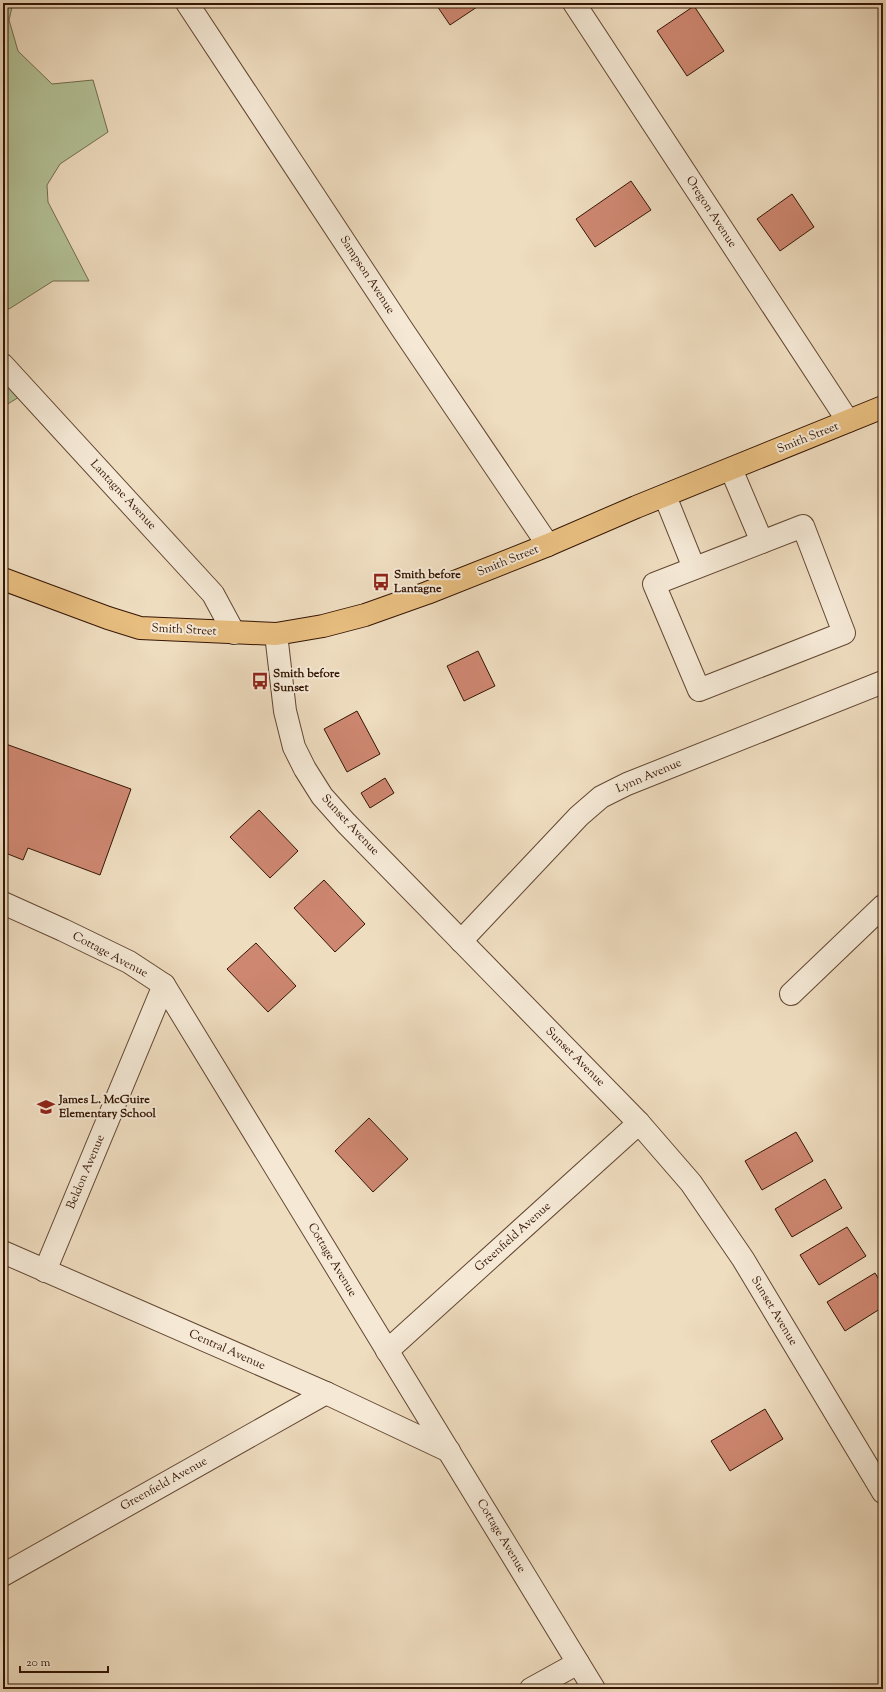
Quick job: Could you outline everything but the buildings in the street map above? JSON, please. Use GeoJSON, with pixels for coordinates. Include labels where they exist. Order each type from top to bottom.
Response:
{"type":"FeatureCollection","features":[{"type":"Feature","properties":{"kind":"main road","name":"Smith Street"},"geometry":{"type":"LineString","coordinates":[[3,579],[108,618],[140,628],[276,634],[323,626],[365,615],[428,593],[548,545],[883,406]]}},
{"type":"Feature","properties":{"kind":"street","name":"Sampson Avenue"},"geometry":{"type":"LineString","coordinates":[[187,3],[398,322],[548,545]]}},
{"type":"Feature","properties":{"kind":"street","name":"Oregon Avenue"},"geometry":{"type":"LineString","coordinates":[[574,3],[848,421]]}},
{"type":"Feature","properties":{"kind":"street","name":"Lantagne Avenue"},"geometry":{"type":"LineString","coordinates":[[3,365],[213,594],[234,633]]}},
{"type":"Feature","properties":{"kind":"street"},"geometry":{"type":"LineString","coordinates":[[731,469],[762,542]]}},
{"type":"Feature","properties":{"kind":"street"},"geometry":{"type":"LineString","coordinates":[[665,496],[694,568]]}},
{"type":"Feature","properties":{"kind":"street"},"geometry":{"type":"LineString","coordinates":[[803,526],[844,633],[698,690],[654,584],[694,568],[803,526]]}},
{"type":"Feature","properties":{"kind":"street","name":"Sunset Avenue"},"geometry":{"type":"LineString","coordinates":[[276,634],[285,711],[294,747],[305,769],[322,796],[346,823],[639,1123],[691,1182],[742,1259],[883,1492]]}},
{"type":"Feature","properties":{"kind":"street","name":"Lynn Avenue"},"geometry":{"type":"LineString","coordinates":[[461,941],[579,816],[601,797],[627,784],[883,682]]}},
{"type":"Feature","properties":{"kind":"street","name":"Cottage Avenue"},"geometry":{"type":"LineString","coordinates":[[3,903],[64,930],[129,962],[164,985],[594,1689]]}},
{"type":"Feature","properties":{"kind":"street"},"geometry":{"type":"LineString","coordinates":[[791,994],[883,906]]}},
{"type":"Feature","properties":{"kind":"street","name":"Beldon Avenue"},"geometry":{"type":"LineString","coordinates":[[45,1271],[164,985]]}},
{"type":"Feature","properties":{"kind":"street","name":"Greenfield Avenue"},"geometry":{"type":"LineString","coordinates":[[387,1351],[639,1123]]}},
{"type":"Feature","properties":{"kind":"street","name":"Central Avenue"},"geometry":{"type":"LineString","coordinates":[[3,1252],[326,1393],[448,1451]]}},
{"type":"Feature","properties":{"kind":"street","name":"Greenfield Avenue"},"geometry":{"type":"LineString","coordinates":[[3,1575],[326,1393]]}},
{"type":"Feature","properties":{"kind":"street"},"geometry":{"type":"LineString","coordinates":[[531,1689],[578,1663]]}},
{"type":"Feature","properties":{"kind":"green space"},"geometry":{"type":"Polygon","coordinates":[[[3,3],[13,3],[9,20],[18,51],[52,84],[93,80],[108,132],[60,164],[47,185],[48,202],[89,281],[53,281],[9,309],[3,305],[3,3]]]}},
{"type":"Feature","properties":{"kind":"green space"},"geometry":{"type":"Polygon","coordinates":[[[3,380],[27,392],[3,407],[3,380]]]}},
{"type":"Feature","properties":{"kind":"place","name":"Smith before Lantagne"},"geometry":{"type":"Point","coordinates":[381,582]}},
{"type":"Feature","properties":{"kind":"place","name":"Smith before Sunset"},"geometry":{"type":"Point","coordinates":[260,681]}},
{"type":"Feature","properties":{"kind":"place","name":"James L. McGuire Elementary School"},"geometry":{"type":"Point","coordinates":[46,1107]}}]}
